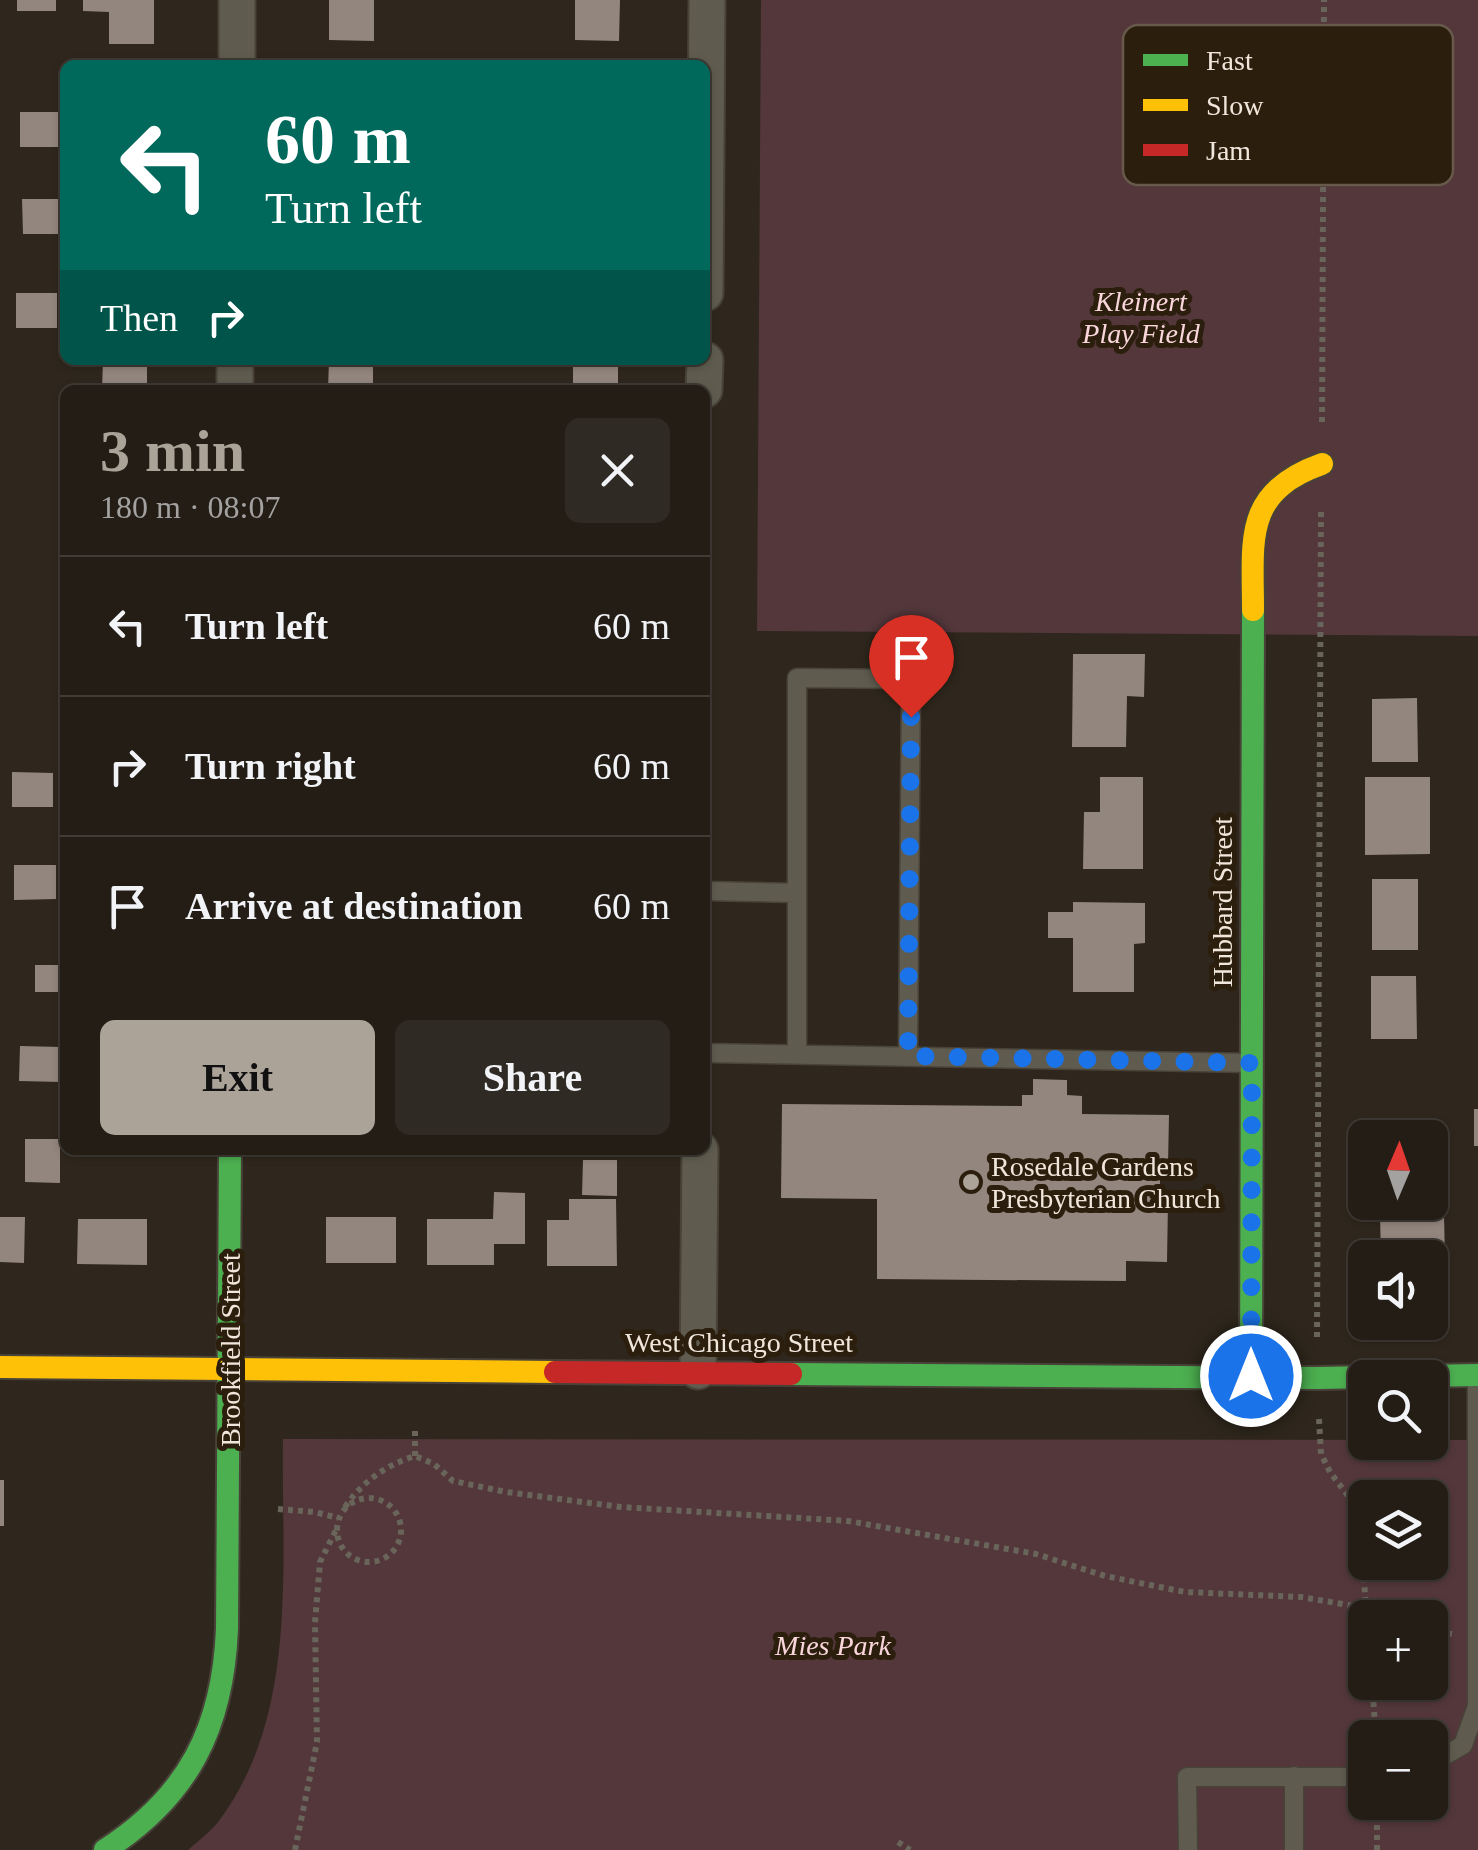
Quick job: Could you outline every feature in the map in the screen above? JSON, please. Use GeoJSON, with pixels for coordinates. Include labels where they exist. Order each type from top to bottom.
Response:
{"type":"FeatureCollection","features":[{"type":"Feature","properties":{"kind":"street"},"geometry":{"type":"LineString","coordinates":[[237,0],[237,60]]}},
{"type":"Feature","properties":{"kind":"street"},"geometry":{"type":"LineString","coordinates":[[707,0],[707,60]]}},
{"type":"Feature","properties":{"kind":"street","name":"Hubbard Street"},"geometry":{"type":"LineString","coordinates":[[1251,1376],[1253,528],[1259,507],[1276,485],[1295,473],[1322,464]]}},
{"type":"Feature","properties":{"kind":"street","name":"Brookfield Street"},"geometry":{"type":"LineString","coordinates":[[105,1850],[152,1816],[196,1759],[216,1711],[226,1661],[230,1155]]}},
{"type":"Feature","properties":{"kind":"street"},"geometry":{"type":"LineString","coordinates":[[698,1371],[700,1155]]}},
{"type":"Feature","properties":{"kind":"street","name":"West Chicago Street"},"geometry":{"type":"LineString","coordinates":[[0,1367],[1318,1378],[1477,1375]]}},
{"type":"Feature","properties":{"kind":"lane"},"geometry":{"type":"LineString","coordinates":[[797,1054],[797,678],[911,680],[908,1056]]}},
{"type":"Feature","properties":{"kind":"lane"},"geometry":{"type":"LineString","coordinates":[[710,890],[797,892]]}},
{"type":"Feature","properties":{"kind":"lane"},"geometry":{"type":"LineString","coordinates":[[710,1053],[1252,1063]]}},
{"type":"Feature","properties":{"kind":"lane"},"geometry":{"type":"LineString","coordinates":[[1448,1753],[1463,1744],[1477,1706],[1477,1375]]}},
{"type":"Feature","properties":{"kind":"lane"},"geometry":{"type":"LineString","coordinates":[[1188,1850],[1187,1776],[1348,1776]]}},
{"type":"Feature","properties":{"kind":"lane"},"geometry":{"type":"LineString","coordinates":[[1294,1776],[1294,1850]]}},
{"type":"Feature","properties":{"kind":"path"},"geometry":{"type":"LineString","coordinates":[[1324,0],[1325,25]]}},
{"type":"Feature","properties":{"kind":"path"},"geometry":{"type":"LineString","coordinates":[[1317,1343],[1325,185]]}},
{"type":"Feature","properties":{"kind":"path"},"geometry":{"type":"LineString","coordinates":[[1318,1378],[1320,1454],[1358,1509],[1365,1600]]}},
{"type":"Feature","properties":{"kind":"path"},"geometry":{"type":"LineString","coordinates":[[415,1431],[415,1456]]}},
{"type":"Feature","properties":{"kind":"path"},"geometry":{"type":"LineString","coordinates":[[294,1850],[318,1742],[316,1623],[320,1562],[338,1518],[359,1486],[401,1460],[415,1456],[434,1464],[453,1481],[506,1492],[622,1507],[848,1521],[1036,1554],[1105,1576],[1185,1592],[1301,1596],[1348,1605]]}},
{"type":"Feature","properties":{"kind":"path"},"geometry":{"type":"LineString","coordinates":[[336,1530],[338,1543],[346,1554],[369,1564],[382,1561],[399,1543],[399,1518],[382,1500],[356,1500],[346,1507]]}},
{"type":"Feature","properties":{"kind":"path"},"geometry":{"type":"LineString","coordinates":[[278,1509],[338,1518]]}},
{"type":"Feature","properties":{"kind":"path"},"geometry":{"type":"LineString","coordinates":[[1376,1850],[1377,1820]]}},
{"type":"Feature","properties":{"kind":"path"},"geometry":{"type":"LineString","coordinates":[[898,1842],[910,1850]]}},
{"type":"Feature","properties":{"kind":"green space","name":"Kleinert Play Field"},"geometry":{"type":"Polygon","coordinates":[[[761,0],[1478,0],[1478,636],[757,631],[761,0]]]}},
{"type":"Feature","properties":{"kind":"green space","name":"Mies Park"},"geometry":{"type":"Polygon","coordinates":[[[283,1439],[1348,1440],[1348,1460],[1448,1460],[1448,1440],[1478,1440],[1478,1850],[188,1850],[221,1818],[246,1776],[263,1731],[274,1684],[283,1586],[283,1439]]]}},
{"type":"Feature","properties":{"kind":"building"},"geometry":{"type":"Polygon","coordinates":[[[17,0],[56,0],[56,11],[17,11],[17,0]]]}},
{"type":"Feature","properties":{"kind":"building"},"geometry":{"type":"Polygon","coordinates":[[[83,0],[154,0],[154,44],[109,44],[109,12],[83,11],[83,0]]]}},
{"type":"Feature","properties":{"kind":"building"},"geometry":{"type":"Polygon","coordinates":[[[329,0],[374,0],[374,41],[329,40],[329,0]]]}},
{"type":"Feature","properties":{"kind":"building"},"geometry":{"type":"Polygon","coordinates":[[[575,0],[620,0],[619,41],[575,40],[575,0]]]}},
{"type":"Feature","properties":{"kind":"building"},"geometry":{"type":"Polygon","coordinates":[[[20,112],[60,112],[60,147],[20,147],[20,112]]]}},
{"type":"Feature","properties":{"kind":"building"},"geometry":{"type":"Polygon","coordinates":[[[22,199],[60,199],[60,234],[23,234],[22,199]]]}},
{"type":"Feature","properties":{"kind":"building"},"geometry":{"type":"Polygon","coordinates":[[[16,293],[57,293],[57,328],[16,328],[16,293]]]}},
{"type":"Feature","properties":{"kind":"building"},"geometry":{"type":"Polygon","coordinates":[[[103,365],[147,365],[147,385],[102,385],[103,365]]]}},
{"type":"Feature","properties":{"kind":"building"},"geometry":{"type":"Polygon","coordinates":[[[329,365],[373,365],[373,385],[328,385],[329,365]]]}},
{"type":"Feature","properties":{"kind":"building"},"geometry":{"type":"Polygon","coordinates":[[[573,365],[618,365],[618,385],[573,385],[573,365]]]}},
{"type":"Feature","properties":{"kind":"building"},"geometry":{"type":"Polygon","coordinates":[[[1073,654],[1145,654],[1144,697],[1127,696],[1126,747],[1072,747],[1073,654]]]}},
{"type":"Feature","properties":{"kind":"building"},"geometry":{"type":"Polygon","coordinates":[[[1417,698],[1418,762],[1372,762],[1372,699],[1417,698]]]}},
{"type":"Feature","properties":{"kind":"building"},"geometry":{"type":"Polygon","coordinates":[[[12,772],[53,773],[53,807],[12,807],[12,772]]]}},
{"type":"Feature","properties":{"kind":"building"},"geometry":{"type":"Polygon","coordinates":[[[1100,777],[1143,777],[1143,869],[1083,869],[1084,812],[1100,812],[1100,777]]]}},
{"type":"Feature","properties":{"kind":"building"},"geometry":{"type":"Polygon","coordinates":[[[1365,777],[1430,777],[1430,854],[1365,855],[1365,777]]]}},
{"type":"Feature","properties":{"kind":"building"},"geometry":{"type":"Polygon","coordinates":[[[14,865],[56,865],[56,899],[14,900],[14,865]]]}},
{"type":"Feature","properties":{"kind":"building"},"geometry":{"type":"Polygon","coordinates":[[[1372,879],[1418,879],[1418,950],[1372,950],[1372,879]]]}},
{"type":"Feature","properties":{"kind":"building"},"geometry":{"type":"Polygon","coordinates":[[[1073,902],[1145,903],[1145,943],[1134,944],[1134,992],[1073,992],[1073,938],[1048,938],[1048,912],[1073,912],[1073,902]]]}},
{"type":"Feature","properties":{"kind":"building"},"geometry":{"type":"Polygon","coordinates":[[[35,965],[60,965],[60,992],[35,992],[35,965]]]}},
{"type":"Feature","properties":{"kind":"building"},"geometry":{"type":"Polygon","coordinates":[[[1371,976],[1416,976],[1417,1039],[1371,1039],[1371,976]]]}},
{"type":"Feature","properties":{"kind":"building"},"geometry":{"type":"Polygon","coordinates":[[[20,1046],[60,1047],[60,1082],[19,1081],[20,1046]]]}},
{"type":"Feature","properties":{"kind":"building","name":"Rosedale Gardens Presbyterian Church"},"geometry":{"type":"Polygon","coordinates":[[[1033,1079],[1067,1080],[1067,1095],[1082,1096],[1082,1114],[1169,1115],[1168,1165],[1160,1165],[1160,1201],[1168,1201],[1167,1262],[1126,1261],[1126,1281],[877,1279],[877,1199],[781,1198],[782,1104],[1022,1106],[1022,1095],[1033,1095],[1033,1079]]]}},
{"type":"Feature","properties":{"kind":"building"},"geometry":{"type":"Polygon","coordinates":[[[1474,1109],[1478,1109],[1478,1146],[1474,1146],[1474,1109]]]}},
{"type":"Feature","properties":{"kind":"building"},"geometry":{"type":"Polygon","coordinates":[[[25,1139],[60,1139],[60,1183],[25,1182],[25,1139]]]}},
{"type":"Feature","properties":{"kind":"building"},"geometry":{"type":"Polygon","coordinates":[[[583,1160],[617,1160],[617,1196],[582,1195],[583,1160]]]}},
{"type":"Feature","properties":{"kind":"building"},"geometry":{"type":"Polygon","coordinates":[[[494,1192],[525,1193],[525,1244],[494,1244],[494,1265],[427,1265],[427,1219],[493,1219],[494,1192]]]}},
{"type":"Feature","properties":{"kind":"building"},"geometry":{"type":"Polygon","coordinates":[[[569,1199],[616,1199],[617,1266],[547,1266],[547,1220],[569,1220],[569,1199]]]}},
{"type":"Feature","properties":{"kind":"building"},"geometry":{"type":"Polygon","coordinates":[[[0,1217],[25,1217],[24,1263],[0,1262],[0,1217]]]}},
{"type":"Feature","properties":{"kind":"building"},"geometry":{"type":"Polygon","coordinates":[[[326,1217],[396,1217],[396,1263],[326,1263],[326,1217]]]}},
{"type":"Feature","properties":{"kind":"building"},"geometry":{"type":"Polygon","coordinates":[[[78,1219],[147,1219],[147,1265],[77,1264],[78,1219]]]}},
{"type":"Feature","properties":{"kind":"building"},"geometry":{"type":"Polygon","coordinates":[[[1380,1220],[1444,1220],[1445,1240],[1381,1240],[1380,1220]]]}},
{"type":"Feature","properties":{"kind":"building"},"geometry":{"type":"Polygon","coordinates":[[[0,1480],[4,1480],[4,1526],[0,1526],[0,1480]]]}},
{"type":"Feature","properties":{"kind":"traffic: fast"},"geometry":{"type":"LineString","coordinates":[[1251,1377],[1253,610]]}},
{"type":"Feature","properties":{"kind":"traffic: fast"},"geometry":{"type":"LineString","coordinates":[[105,1850],[159,1806],[196,1756],[209,1728],[224,1664],[230,1155]]}},
{"type":"Feature","properties":{"kind":"traffic: fast"},"geometry":{"type":"LineString","coordinates":[[791,1374],[1318,1378],[1478,1375]]}},
{"type":"Feature","properties":{"kind":"traffic: slow"},"geometry":{"type":"LineString","coordinates":[[1253,610],[1254,540],[1265,504],[1296,475],[1322,464]]}},
{"type":"Feature","properties":{"kind":"traffic: slow"},"geometry":{"type":"LineString","coordinates":[[0,1367],[555,1372]]}},
{"type":"Feature","properties":{"kind":"traffic: jam"},"geometry":{"type":"LineString","coordinates":[[555,1372],[791,1374]]}},
{"type":"Feature","properties":{"kind":"place","name":"Rosedale Gardens Presbyterian Church"},"geometry":{"type":"Point","coordinates":[971,1182]}},
{"type":"Feature","properties":{"kind":"route"},"geometry":{"type":"LineString","coordinates":[[911,717],[908,1056],[1252,1063],[1251,1376]]}}]}
